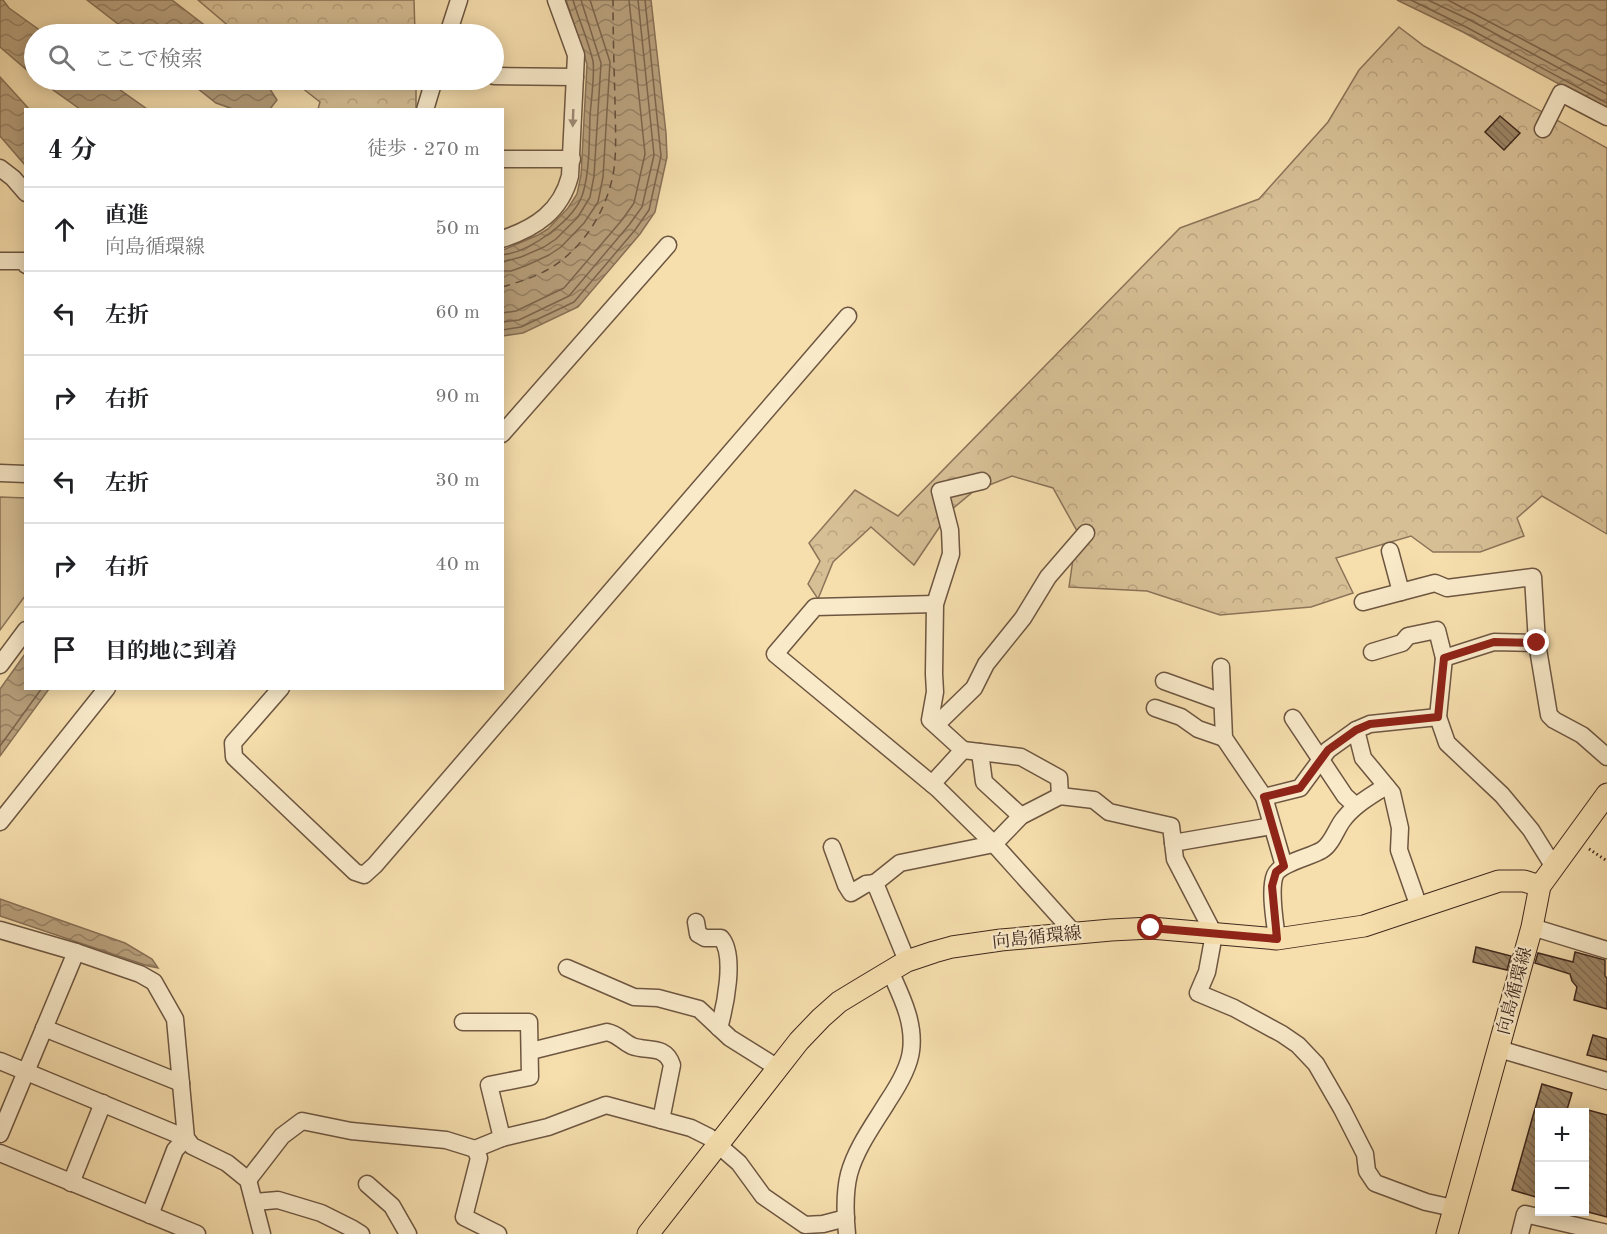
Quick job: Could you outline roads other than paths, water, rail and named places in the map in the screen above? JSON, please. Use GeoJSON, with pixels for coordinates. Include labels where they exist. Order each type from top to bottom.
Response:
{"type":"FeatureCollection","features":[{"type":"Feature","properties":{"kind":"main road","name":"向島循環線"},"geometry":{"type":"LineString","coordinates":[[1447,1234],[1532,927],[1540,886],[1607,794]]}},
{"type":"Feature","properties":{"kind":"main road","name":"向島循環線"},"geometry":{"type":"LineString","coordinates":[[648,1234],[799,1041],[821,1017],[839,1002],[898,966],[952,947],[1111,930],[1151,928],[1277,939],[1364,926],[1499,881],[1524,881],[1540,886]]}},
{"type":"Feature","properties":{"kind":"street"},"geometry":{"type":"LineString","coordinates":[[451,24],[459,0]]}},
{"type":"Feature","properties":{"kind":"street"},"geometry":{"type":"LineString","coordinates":[[504,238],[530,228],[553,210],[566,192],[570,176],[576,55],[556,0]]}},
{"type":"Feature","properties":{"kind":"street"},"geometry":{"type":"LineString","coordinates":[[504,76],[574,78]]}},
{"type":"Feature","properties":{"kind":"street"},"geometry":{"type":"LineString","coordinates":[[426,108],[431,90]]}},
{"type":"Feature","properties":{"kind":"street"},"geometry":{"type":"LineString","coordinates":[[1543,129],[1561,93],[1607,117]]}},
{"type":"Feature","properties":{"kind":"street"},"geometry":{"type":"LineString","coordinates":[[504,159],[572,159]]}},
{"type":"Feature","properties":{"kind":"street"},"geometry":{"type":"LineString","coordinates":[[0,168],[24,191]]}},
{"type":"Feature","properties":{"kind":"street"},"geometry":{"type":"LineString","coordinates":[[504,432],[668,245]]}},
{"type":"Feature","properties":{"kind":"street"},"geometry":{"type":"LineString","coordinates":[[0,261],[24,261]]}},
{"type":"Feature","properties":{"kind":"street"},"geometry":{"type":"LineString","coordinates":[[279,690],[233,743],[234,757],[355,872],[364,875],[848,316]]}},
{"type":"Feature","properties":{"kind":"street"},"geometry":{"type":"LineString","coordinates":[[0,473],[24,474]]}},
{"type":"Feature","properties":{"kind":"street"},"geometry":{"type":"LineString","coordinates":[[982,481],[940,491],[950,530],[951,554],[934,604],[935,692],[930,720],[971,751],[1021,757],[1059,778],[1059,796]]}},
{"type":"Feature","properties":{"kind":"street"},"geometry":{"type":"LineString","coordinates":[[936,725],[974,688],[986,664],[1023,618],[1048,577],[1086,533]]}},
{"type":"Feature","properties":{"kind":"street"},"geometry":{"type":"LineString","coordinates":[[1390,551],[1401,592]]}},
{"type":"Feature","properties":{"kind":"street"},"geometry":{"type":"LineString","coordinates":[[1363,602],[1436,583],[1447,588],[1533,577],[1537,643],[1549,715],[1582,735],[1607,757]]}},
{"type":"Feature","properties":{"kind":"street"},"geometry":{"type":"LineString","coordinates":[[934,604],[815,607],[775,654],[932,784],[994,844],[1075,934]]}},
{"type":"Feature","properties":{"kind":"street"},"geometry":{"type":"LineString","coordinates":[[1372,652],[1402,643],[1408,636],[1437,630],[1444,658],[1438,717],[1447,743],[1502,795],[1531,830],[1554,867]]}},
{"type":"Feature","properties":{"kind":"street"},"geometry":{"type":"LineString","coordinates":[[0,665],[24,633]]}},
{"type":"Feature","properties":{"kind":"street"},"geometry":{"type":"LineString","coordinates":[[1444,658],[1494,642],[1537,643]]}},
{"type":"Feature","properties":{"kind":"street"},"geometry":{"type":"LineString","coordinates":[[1221,667],[1224,738],[1264,797],[1284,866]]}},
{"type":"Feature","properties":{"kind":"street"},"geometry":{"type":"LineString","coordinates":[[1164,681],[1222,702]]}},
{"type":"Feature","properties":{"kind":"street"},"geometry":{"type":"LineString","coordinates":[[0,822],[105,690]]}},
{"type":"Feature","properties":{"kind":"street"},"geometry":{"type":"LineString","coordinates":[[1155,708],[1181,717],[1198,729],[1224,738]]}},
{"type":"Feature","properties":{"kind":"street"},"geometry":{"type":"LineString","coordinates":[[1264,797],[1300,788],[1328,750],[1356,730],[1370,724],[1438,717]]}},
{"type":"Feature","properties":{"kind":"street"},"geometry":{"type":"LineString","coordinates":[[1293,718],[1345,796],[1356,806]]}},
{"type":"Feature","properties":{"kind":"street"},"geometry":{"type":"LineString","coordinates":[[1356,730],[1363,758],[1392,793],[1400,828],[1399,850],[1419,907]]}},
{"type":"Feature","properties":{"kind":"street"},"geometry":{"type":"LineString","coordinates":[[932,784],[971,751]]}},
{"type":"Feature","properties":{"kind":"street"},"geometry":{"type":"LineString","coordinates":[[971,751],[984,782],[1021,816]]}},
{"type":"Feature","properties":{"kind":"street"},"geometry":{"type":"LineString","coordinates":[[1277,939],[1272,886],[1276,872],[1284,866],[1325,848],[1343,819],[1356,806],[1386,786]]}},
{"type":"Feature","properties":{"kind":"street"},"geometry":{"type":"LineString","coordinates":[[832,847],[851,893],[866,884],[875,884],[900,863],[994,844],[1021,816],[1059,796],[1094,800],[1108,812],[1171,826],[1175,859],[1214,934],[1207,972],[1198,993],[1234,1008],[1282,1034],[1298,1045],[1316,1064],[1365,1154],[1367,1171],[1375,1183],[1425,1202],[1453,1208]]}},
{"type":"Feature","properties":{"kind":"street"},"geometry":{"type":"LineString","coordinates":[[1173,843],[1272,826]]}},
{"type":"Feature","properties":{"kind":"street"},"geometry":{"type":"LineString","coordinates":[[248,1180],[282,1136],[302,1121],[351,1131],[446,1140],[475,1149],[502,1138],[548,1127],[606,1105],[691,1128],[709,1137],[739,1163],[763,1196],[805,1226],[823,1224],[846,1226],[849,1173],[860,1147],[901,1080],[911,1051],[911,1030],[898,966],[875,884]]}},
{"type":"Feature","properties":{"kind":"street"},"geometry":{"type":"LineString","coordinates":[[696,922],[698,934],[705,938],[721,938],[726,944],[729,969],[725,1005],[719,1028]]}},
{"type":"Feature","properties":{"kind":"street"},"geometry":{"type":"LineString","coordinates":[[1532,927],[1607,950]]}},
{"type":"Feature","properties":{"kind":"street"},"geometry":{"type":"LineString","coordinates":[[0,930],[140,974],[154,982],[164,997],[175,1019],[186,1138],[175,1150],[150,1215]]}},
{"type":"Feature","properties":{"kind":"street"},"geometry":{"type":"LineString","coordinates":[[0,1134],[76,952]]}},
{"type":"Feature","properties":{"kind":"street"},"geometry":{"type":"LineString","coordinates":[[567,968],[634,997],[658,998],[699,1009],[730,1038],[778,1068]]}},
{"type":"Feature","properties":{"kind":"street"},"geometry":{"type":"LineString","coordinates":[[463,1022],[529,1022],[530,1077],[489,1085],[502,1138]]}},
{"type":"Feature","properties":{"kind":"street"},"geometry":{"type":"LineString","coordinates":[[44,1028],[181,1083]]}},
{"type":"Feature","properties":{"kind":"street"},"geometry":{"type":"LineString","coordinates":[[531,1051],[607,1032],[615,1034],[631,1046],[660,1050],[670,1057],[672,1065],[661,1120]]}},
{"type":"Feature","properties":{"kind":"street"},"geometry":{"type":"LineString","coordinates":[[1499,1049],[1607,1081]]}},
{"type":"Feature","properties":{"kind":"street"},"geometry":{"type":"LineString","coordinates":[[0,1061],[186,1138],[192,1146],[227,1163],[248,1180],[262,1234]]}},
{"type":"Feature","properties":{"kind":"street"},"geometry":{"type":"LineString","coordinates":[[71,1183],[103,1103]]}},
{"type":"Feature","properties":{"kind":"street"},"geometry":{"type":"LineString","coordinates":[[475,1149],[479,1158],[464,1217],[498,1234]]}},
{"type":"Feature","properties":{"kind":"street"},"geometry":{"type":"LineString","coordinates":[[0,1154],[197,1234]]}},
{"type":"Feature","properties":{"kind":"street"},"geometry":{"type":"LineString","coordinates":[[367,1184],[392,1206],[408,1234]]}},
{"type":"Feature","properties":{"kind":"street"},"geometry":{"type":"LineString","coordinates":[[254,1202],[278,1200],[321,1213],[361,1234]]}},
{"type":"Feature","properties":{"kind":"street"},"geometry":{"type":"LineString","coordinates":[[1520,1234],[1526,1215],[1607,1233]]}},
{"type":"Feature","properties":{"kind":"water"},"geometry":{"type":"Polygon","coordinates":[[[0,0],[3,0],[9,8],[31,24],[24,24],[24,67],[0,47],[0,0]]]}},
{"type":"Feature","properties":{"kind":"water"},"geometry":{"type":"Polygon","coordinates":[[[87,0],[172,0],[203,24],[118,24],[87,0]]]}},
{"type":"Feature","properties":{"kind":"water"},"geometry":{"type":"Polygon","coordinates":[[[566,0],[651,0],[667,157],[655,212],[640,234],[578,307],[523,333],[504,336],[504,250],[548,229],[568,208],[577,194],[581,175],[587,64],[566,0]]]}},
{"type":"Feature","properties":{"kind":"water"},"geometry":{"type":"Polygon","coordinates":[[[1397,0],[1607,0],[1607,110],[1463,32],[1397,0]]]}},
{"type":"Feature","properties":{"kind":"water"},"geometry":{"type":"Polygon","coordinates":[[[0,77],[28,108],[24,108],[24,164],[0,136],[0,77]]]}},
{"type":"Feature","properties":{"kind":"water"},"geometry":{"type":"Polygon","coordinates":[[[53,90],[120,90],[146,108],[79,108],[53,90]]]}},
{"type":"Feature","properties":{"kind":"water"},"geometry":{"type":"Polygon","coordinates":[[[200,90],[270,90],[277,100],[271,108],[230,108],[216,103],[200,90]]]}},
{"type":"Feature","properties":{"kind":"water"},"geometry":{"type":"Polygon","coordinates":[[[24,655],[24,690],[48,690],[0,756],[0,689],[24,655]]]}},
{"type":"Feature","properties":{"kind":"water"},"geometry":{"type":"Polygon","coordinates":[[[0,899],[125,943],[152,959],[158,968],[0,916],[0,899]]]}}]}
